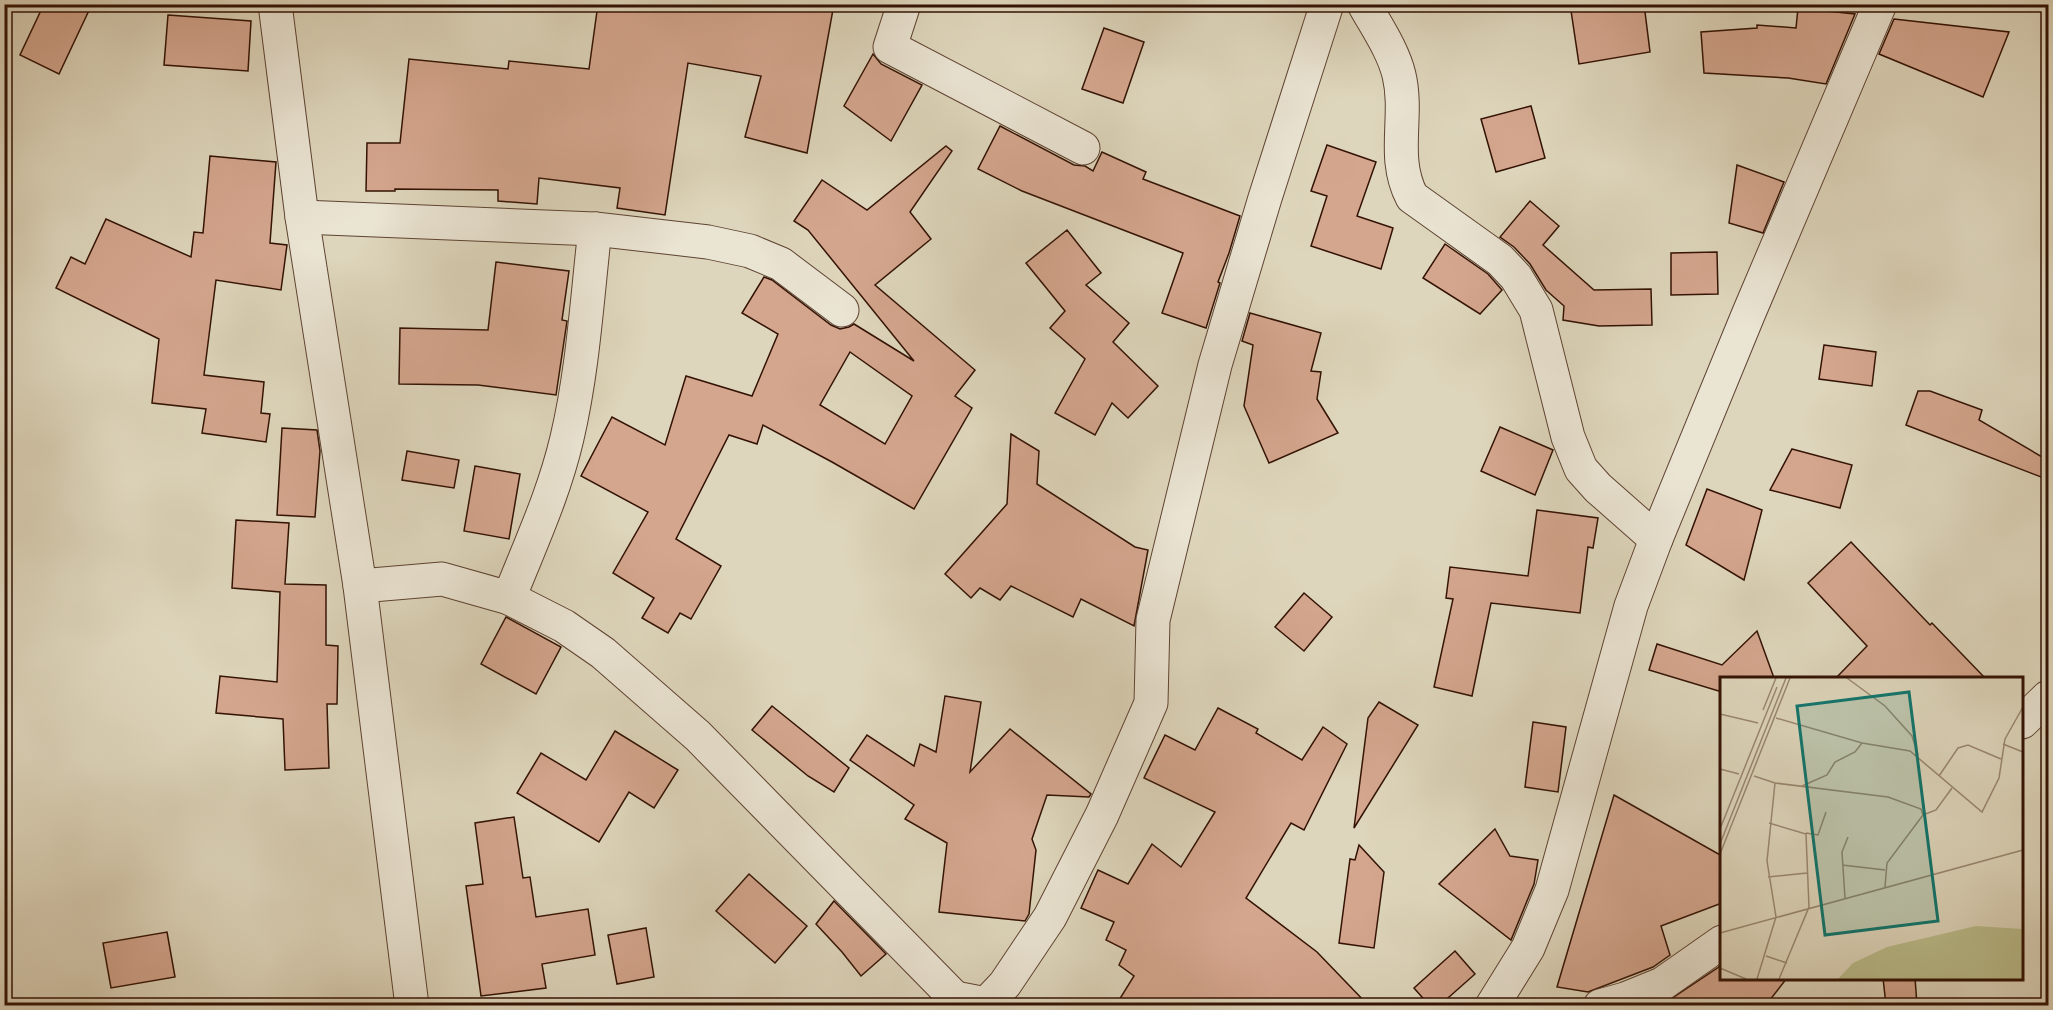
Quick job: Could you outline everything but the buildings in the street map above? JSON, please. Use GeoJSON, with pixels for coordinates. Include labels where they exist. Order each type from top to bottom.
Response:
{"type":"FeatureCollection","features":[{"type":"Feature","properties":{"kind":"street"},"geometry":{"type":"LineString","coordinates":[[275,4],[302,217],[360,586],[412,1005]]}},
{"type":"Feature","properties":{"kind":"street"},"geometry":{"type":"LineString","coordinates":[[904,4],[890,47],[1083,148]]}},
{"type":"Feature","properties":{"kind":"street"},"geometry":{"type":"LineString","coordinates":[[360,586],[441,579],[509,598],[564,626],[603,653],[698,736],[955,1002],[986,1004],[1005,984],[1043,927],[1102,815],[1151,703],[1153,621],[1215,365],[1327,4]]}},
{"type":"Feature","properties":{"kind":"street"},"geometry":{"type":"LineString","coordinates":[[1364,4],[1386,43],[1399,74],[1403,108],[1400,162],[1404,182],[1412,197],[1500,260],[1516,277],[1536,310],[1568,437],[1581,469],[1598,488],[1656,539]]}},
{"type":"Feature","properties":{"kind":"street"},"geometry":{"type":"LineString","coordinates":[[1492,1005],[1528,948],[1552,890],[1631,606],[1656,539],[1743,326],[1880,4]]}},
{"type":"Feature","properties":{"kind":"street"},"geometry":{"type":"LineString","coordinates":[[302,217],[595,229],[708,242],[750,250],[781,264],[842,310]]}},
{"type":"Feature","properties":{"kind":"street"},"geometry":{"type":"LineString","coordinates":[[509,598],[544,513],[567,437],[580,370],[595,229]]}},
{"type":"Feature","properties":{"kind":"street"},"geometry":{"type":"LineString","coordinates":[[2023,721],[2049,697]]}},
{"type":"Feature","properties":{"kind":"street"},"geometry":{"type":"LineString","coordinates":[[1600,1005],[1625,999],[1662,984],[1720,943]]}}]}
